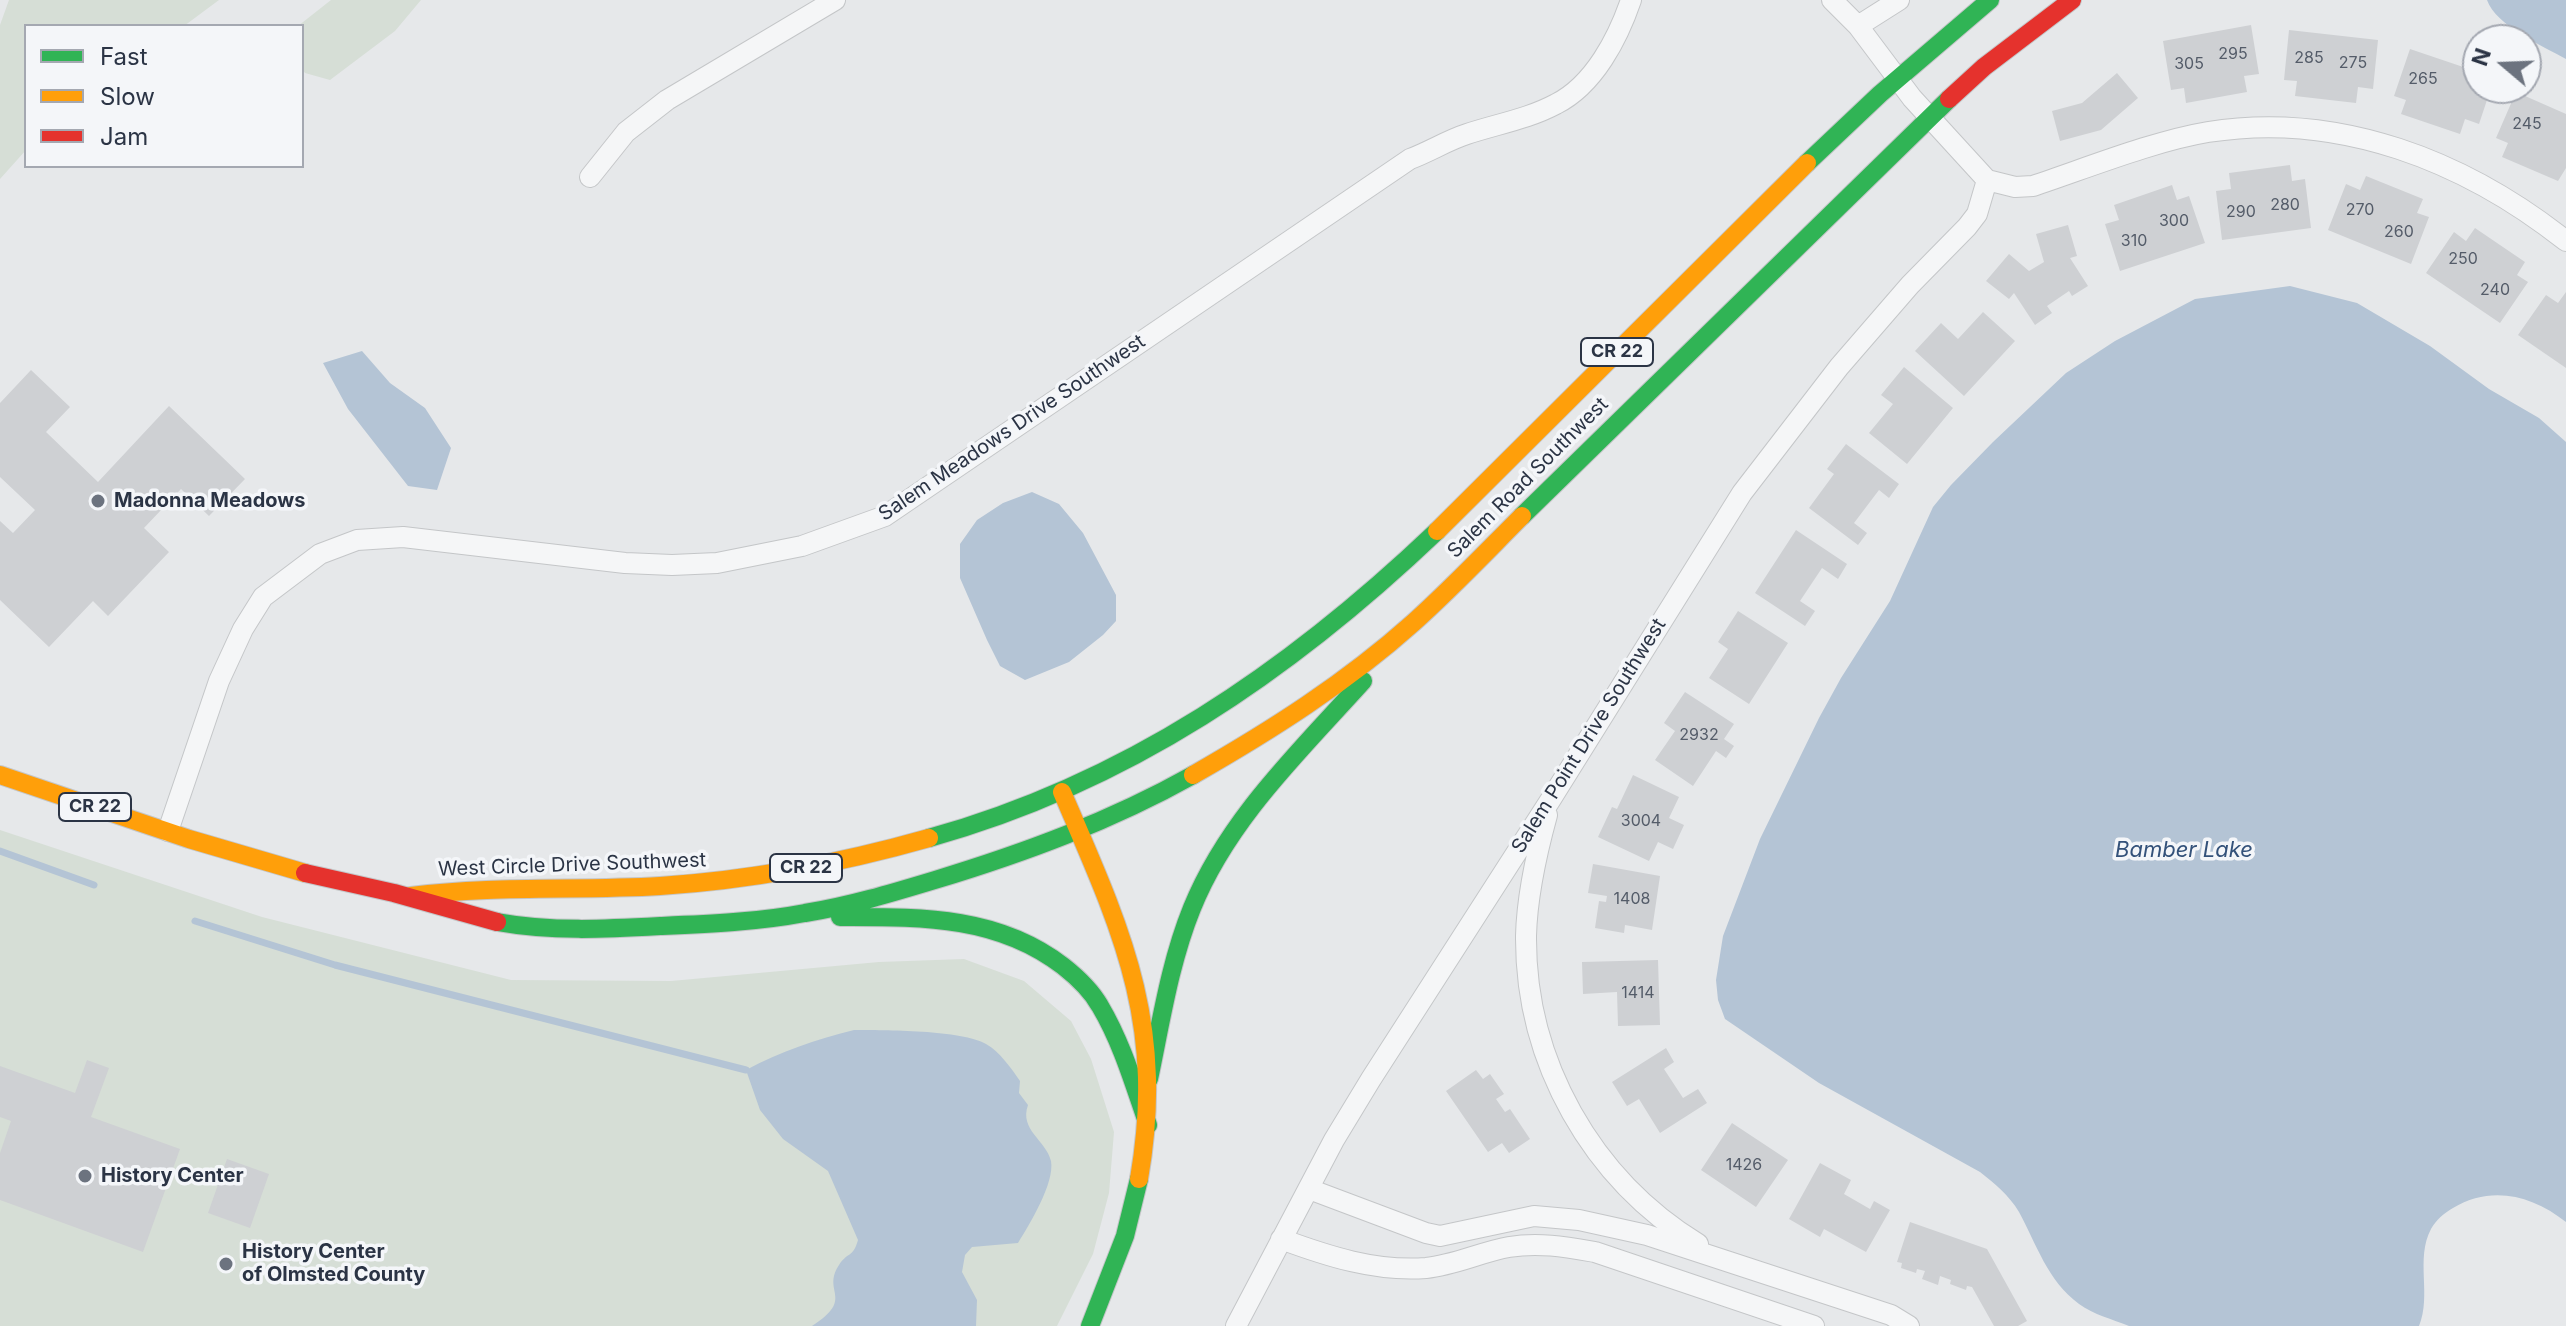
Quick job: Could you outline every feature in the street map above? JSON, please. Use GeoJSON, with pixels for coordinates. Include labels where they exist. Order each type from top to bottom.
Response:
{"type":"FeatureCollection","features":[{"type":"Feature","properties":{"kind":"main road","name":"Salem Road Southwest"},"geometry":{"type":"LineString","coordinates":[[1062,792],[1169,739],[1225,704],[1371,592],[1489,482],[1665,304],[1896,79],[1990,0]]}},
{"type":"Feature","properties":{"kind":"main road","name":"Salem Road Southwest"},"geometry":{"type":"LineString","coordinates":[[1079,832],[1187,780],[1267,733],[1332,689],[1413,623],[1929,117],[1984,67],[2072,0]]}},
{"type":"Feature","properties":{"kind":"main road"},"geometry":{"type":"LineString","coordinates":[[1149,1079],[1181,940],[1209,872],[1257,802],[1413,623]]}},
{"type":"Feature","properties":{"kind":"main road","name":"West Circle Drive Southwest"},"geometry":{"type":"LineString","coordinates":[[0,775],[304,873],[408,896],[474,918],[532,927],[628,928],[790,916],[861,901],[966,872],[1079,832]]}},
{"type":"Feature","properties":{"kind":"main road","name":"West Circle Drive Southwest"},"geometry":{"type":"LineString","coordinates":[[408,896],[479,888],[589,888],[702,883],[807,868],[959,830],[1062,792]]}},
{"type":"Feature","properties":{"kind":"main road"},"geometry":{"type":"LineString","coordinates":[[1062,792],[1129,957],[1146,1040],[1149,1079],[1144,1162],[1131,1220],[1116,1266],[1090,1326]]}},
{"type":"Feature","properties":{"kind":"main road"},"geometry":{"type":"LineString","coordinates":[[790,916],[947,919],[996,929],[1030,943],[1080,980],[1099,1004],[1117,1040],[1148,1125]]}},
{"type":"Feature","properties":{"kind":"street"},"geometry":{"type":"LineString","coordinates":[[590,177],[626,132],[667,100],[835,0]]}},
{"type":"Feature","properties":{"kind":"street","name":"Salem Meadows Drive Southwest"},"geometry":{"type":"LineString","coordinates":[[168,831],[219,681],[243,629],[263,597],[320,554],[357,540],[403,537],[625,563],[717,563],[802,546],[885,516],[1410,159],[1463,135],[1559,103],[1581,85],[1600,62],[1620,32],[1631,0]]}},
{"type":"Feature","properties":{"kind":"street"},"geometry":{"type":"LineString","coordinates":[[1832,0],[1858,26],[1912,98],[1987,180],[2015,187],[2033,186],[2206,132],[2243,128],[2302,128],[2347,134],[2409,152],[2464,175],[2532,214],[2566,241]]}},
{"type":"Feature","properties":{"kind":"street"},"geometry":{"type":"LineString","coordinates":[[1858,26],[1899,0]]}},
{"type":"Feature","properties":{"kind":"street","name":"Salem Point Drive Southwest"},"geometry":{"type":"LineString","coordinates":[[1236,1326],[1371,1079],[1742,493],[1847,357],[1910,285],[1967,227],[1977,214],[1987,180]]}},
{"type":"Feature","properties":{"kind":"street"},"geometry":{"type":"LineString","coordinates":[[2532,214],[2566,225]]}},
{"type":"Feature","properties":{"kind":"street"},"geometry":{"type":"LineString","coordinates":[[1551,799],[1532,877],[1526,937],[1533,1002],[1541,1040],[1555,1079],[1577,1123],[1609,1169],[1655,1215],[1729,1262]]}},
{"type":"Feature","properties":{"kind":"street"},"geometry":{"type":"LineString","coordinates":[[1309,1189],[1426,1233],[1455,1234],[1534,1216],[1620,1228],[1891,1315],[1909,1326]]}},
{"type":"Feature","properties":{"kind":"street"},"geometry":{"type":"LineString","coordinates":[[1281,1239],[1337,1258],[1403,1268],[1450,1264],[1507,1247],[1533,1244],[1572,1248],[1595,1252],[1814,1326]]}},
{"type":"Feature","properties":{"kind":"shaded area"},"geometry":{"type":"Polygon","coordinates":[[[9,0],[219,0],[187,24],[24,24],[24,152],[0,179],[0,25],[9,0]]]}},
{"type":"Feature","properties":{"kind":"shaded area"},"geometry":{"type":"Polygon","coordinates":[[[331,0],[421,0],[395,31],[330,80],[304,72],[304,24],[301,24],[331,0]]]}},
{"type":"Feature","properties":{"kind":"shaded area"},"geometry":{"type":"Polygon","coordinates":[[[0,830],[262,917],[511,980],[671,981],[879,962],[964,959],[1024,981],[1071,1021],[1091,1059],[1114,1132],[1109,1193],[1093,1254],[1057,1326],[0,1326],[0,830]]]}},
{"type":"Feature","properties":{"kind":"water"},"geometry":{"type":"Polygon","coordinates":[[[2487,0],[2566,0],[2566,59],[2542,46],[2542,24],[2507,24],[2487,0]]]}},
{"type":"Feature","properties":{"kind":"water","name":"Bamber Lake"},"geometry":{"type":"Polygon","coordinates":[[[2290,286],[2357,303],[2430,346],[2489,389],[2539,418],[2566,442],[2566,1222],[2539,1205],[2511,1196],[2482,1197],[2446,1212],[2433,1226],[2426,1241],[2424,1302],[2419,1326],[2129,1326],[2091,1311],[2068,1295],[2051,1273],[2015,1206],[1980,1172],[1819,1083],[1725,1019],[1718,1000],[1716,980],[1723,936],[1760,839],[1819,718],[1890,601],[1933,507],[1951,485],[2066,373],[2115,341],[2195,299],[2290,286]]]}},
{"type":"Feature","properties":{"kind":"water"},"geometry":{"type":"Polygon","coordinates":[[[362,351],[390,383],[425,408],[451,448],[437,490],[408,486],[348,409],[323,363],[362,351]]]}},
{"type":"Feature","properties":{"kind":"water"},"geometry":{"type":"Polygon","coordinates":[[[1032,492],[1059,504],[1083,533],[1116,595],[1116,621],[1069,662],[1025,680],[1000,666],[987,640],[960,578],[960,544],[977,520],[1003,503],[1032,492]]]}},
{"type":"Feature","properties":{"kind":"water"},"geometry":{"type":"Polygon","coordinates":[[[854,1030],[922,1032],[975,1039],[996,1051],[1020,1081],[1019,1093],[1028,1105],[1027,1121],[1048,1154],[1051,1170],[1040,1204],[1018,1243],[972,1247],[965,1255],[962,1272],[977,1300],[976,1326],[812,1326],[832,1308],[835,1302],[834,1274],[854,1250],[858,1240],[828,1171],[783,1139],[760,1110],[746,1070],[798,1047],[854,1030]]]}},
{"type":"Feature","properties":{"kind":"building"},"geometry":{"type":"Polygon","coordinates":[[[2251,25],[2259,74],[2244,76],[2247,92],[2186,103],[2184,88],[2171,90],[2163,41],[2251,25]]]}},
{"type":"Feature","properties":{"kind":"building"},"geometry":{"type":"Polygon","coordinates":[[[2289,30],[2378,40],[2373,89],[2358,87],[2356,103],[2295,96],[2297,81],[2284,80],[2289,30]]]}},
{"type":"Feature","properties":{"kind":"building"},"geometry":{"type":"Polygon","coordinates":[[[2410,49],[2462,67],[2462,104],[2486,104],[2479,124],[2465,119],[2460,134],[2401,114],[2406,100],[2394,96],[2410,49]]]}},
{"type":"Feature","properties":{"kind":"building"},"geometry":{"type":"Polygon","coordinates":[[[2117,73],[2138,98],[2101,130],[2060,141],[2052,111],[2082,103],[2117,73]]]}},
{"type":"Feature","properties":{"kind":"building"},"geometry":{"type":"Polygon","coordinates":[[[2542,103],[2566,114],[2566,168],[2558,181],[2502,157],[2508,143],[2496,138],[2511,104],[2542,103]]]}},
{"type":"Feature","properties":{"kind":"building"},"geometry":{"type":"Polygon","coordinates":[[[2290,165],[2292,181],[2305,179],[2311,228],[2222,240],[2216,191],[2231,189],[2229,173],[2290,165]]]}},
{"type":"Feature","properties":{"kind":"building"},"geometry":{"type":"Polygon","coordinates":[[[2366,176],[2423,199],[2417,213],[2429,217],[2411,264],[2328,230],[2346,184],[2360,190],[2366,176]]]}},
{"type":"Feature","properties":{"kind":"building"},"geometry":{"type":"Polygon","coordinates":[[[2172,185],[2177,200],[2189,196],[2205,243],[2120,271],[2105,224],[2119,220],[2114,205],[2172,185]]]}},
{"type":"Feature","properties":{"kind":"building"},"geometry":{"type":"Polygon","coordinates":[[[2068,225],[2077,256],[2070,258],[2088,286],[2072,296],[2069,291],[2047,306],[2052,313],[2035,325],[2014,293],[2009,299],[1986,281],[2009,254],[2029,271],[2044,262],[2036,234],[2068,225]]]}},
{"type":"Feature","properties":{"kind":"building"},"geometry":{"type":"Polygon","coordinates":[[[2475,228],[2525,262],[2517,275],[2528,282],[2500,323],[2426,273],[2454,232],[2466,241],[2475,228]]]}},
{"type":"Feature","properties":{"kind":"building"},"geometry":{"type":"Polygon","coordinates":[[[2566,292],[2566,368],[2518,335],[2546,295],[2558,303],[2566,292]]]}},
{"type":"Feature","properties":{"kind":"building"},"geometry":{"type":"Polygon","coordinates":[[[1983,312],[2015,341],[1964,396],[1915,351],[1941,323],[1958,339],[1983,312]]]}},
{"type":"Feature","properties":{"kind":"building"},"geometry":{"type":"Polygon","coordinates":[[[1904,367],[1953,408],[1907,464],[1869,433],[1893,404],[1881,395],[1904,367]]]}},
{"type":"Feature","properties":{"kind":"building","name":"Madonna Meadows"},"geometry":{"type":"Polygon","coordinates":[[[31,370],[70,407],[46,432],[98,482],[169,406],[245,479],[209,516],[181,489],[144,528],[169,552],[108,616],[93,601],[49,647],[0,600],[0,521],[13,533],[35,510],[0,477],[0,403],[31,370]]]}},
{"type":"Feature","properties":{"kind":"building"},"geometry":{"type":"Polygon","coordinates":[[[1846,444],[1899,484],[1889,498],[1879,490],[1854,523],[1867,533],[1858,545],[1809,508],[1834,474],[1827,469],[1846,444]]]}},
{"type":"Feature","properties":{"kind":"building"},"geometry":{"type":"Polygon","coordinates":[[[1796,530],[1847,564],[1838,579],[1822,568],[1800,601],[1815,611],[1805,626],[1755,593],[1796,530]]]}},
{"type":"Feature","properties":{"kind":"building"},"geometry":{"type":"Polygon","coordinates":[[[1738,611],[1788,643],[1749,704],[1709,678],[1728,649],[1718,642],[1738,611]]]}},
{"type":"Feature","properties":{"kind":"building"},"geometry":{"type":"Polygon","coordinates":[[[1685,692],[1734,724],[1724,739],[1734,746],[1726,758],[1716,751],[1693,786],[1655,760],[1675,731],[1664,723],[1685,692]]]}},
{"type":"Feature","properties":{"kind":"building"},"geometry":{"type":"Polygon","coordinates":[[[1633,775],[1679,797],[1669,818],[1684,825],[1673,849],[1658,842],[1649,861],[1598,837],[1612,807],[1617,809],[1633,775]]]}},
{"type":"Feature","properties":{"kind":"building"},"geometry":{"type":"Polygon","coordinates":[[[1593,864],[1660,876],[1652,930],[1625,925],[1624,933],[1595,928],[1599,901],[1606,902],[1607,896],[1588,893],[1593,864]]]}},
{"type":"Feature","properties":{"kind":"building"},"geometry":{"type":"Polygon","coordinates":[[[1658,960],[1660,1025],[1618,1026],[1617,992],[1583,994],[1582,962],[1658,960]]]}},
{"type":"Feature","properties":{"kind":"building"},"geometry":{"type":"Polygon","coordinates":[[[1666,1048],[1674,1062],[1664,1069],[1683,1098],[1698,1089],[1707,1103],[1660,1133],[1639,1099],[1627,1106],[1612,1082],[1666,1048]]]}},
{"type":"Feature","properties":{"kind":"building","name":"History Center"},"geometry":{"type":"Polygon","coordinates":[[[87,1060],[109,1068],[91,1117],[180,1149],[143,1252],[0,1200],[0,1153],[11,1121],[0,1117],[0,1066],[75,1093],[87,1060]]]}},
{"type":"Feature","properties":{"kind":"building"},"geometry":{"type":"Polygon","coordinates":[[[1476,1070],[1483,1079],[1490,1074],[1504,1094],[1496,1099],[1505,1112],[1510,1109],[1530,1139],[1509,1153],[1502,1143],[1488,1152],[1446,1091],[1476,1070]]]}},
{"type":"Feature","properties":{"kind":"building"},"geometry":{"type":"Polygon","coordinates":[[[1732,1123],[1788,1160],[1756,1207],[1701,1170],[1732,1123]]]}},
{"type":"Feature","properties":{"kind":"building"},"geometry":{"type":"Polygon","coordinates":[[[227,1159],[269,1174],[250,1228],[208,1213],[227,1159]]]}},
{"type":"Feature","properties":{"kind":"building"},"geometry":{"type":"Polygon","coordinates":[[[1820,1163],[1851,1180],[1844,1194],[1870,1209],[1874,1201],[1890,1210],[1866,1252],[1824,1229],[1820,1237],[1789,1219],[1820,1163]]]}},
{"type":"Feature","properties":{"kind":"building"},"geometry":{"type":"Polygon","coordinates":[[[1910,1222],[1987,1249],[2027,1321],[2018,1326],[1994,1326],[1972,1287],[1967,1286],[1966,1290],[1940,1276],[1938,1285],[1922,1279],[1925,1271],[1917,1269],[1916,1273],[1901,1268],[1902,1263],[1897,1262],[1910,1222]]]}},
{"type":"Feature","properties":{"kind":"waterway"},"geometry":{"type":"LineString","coordinates":[[0,851],[94,885]]}},
{"type":"Feature","properties":{"kind":"waterway"},"geometry":{"type":"LineString","coordinates":[[195,921],[335,965],[746,1070]]}},
{"type":"Feature","properties":{"kind":"traffic: fast"},"geometry":{"type":"LineString","coordinates":[[1807,163],[1880,94],[1990,0]]}},
{"type":"Feature","properties":{"kind":"traffic: fast"},"geometry":{"type":"LineString","coordinates":[[1522,516],[1949,99]]}},
{"type":"Feature","properties":{"kind":"traffic: fast"},"geometry":{"type":"LineString","coordinates":[[929,838],[1002,815],[1071,787],[1138,754],[1202,716],[1264,675],[1323,630],[1437,531]]}},
{"type":"Feature","properties":{"kind":"traffic: fast"},"geometry":{"type":"LineString","coordinates":[[1149,1079],[1178,949],[1207,876],[1225,845],[1267,787],[1363,681]]}},
{"type":"Feature","properties":{"kind":"traffic: fast"},"geometry":{"type":"LineString","coordinates":[[497,922],[559,928],[620,928],[751,921],[838,907],[935,880],[1034,847],[1131,807],[1193,775]]}},
{"type":"Feature","properties":{"kind":"traffic: fast"},"geometry":{"type":"LineString","coordinates":[[840,917],[899,917],[956,922],[984,928],[1038,949],[1078,979],[1096,1000],[1115,1035],[1148,1125]]}},
{"type":"Feature","properties":{"kind":"traffic: fast"},"geometry":{"type":"LineString","coordinates":[[1090,1326],[1125,1236],[1139,1179]]}},
{"type":"Feature","properties":{"kind":"traffic: slow"},"geometry":{"type":"LineString","coordinates":[[1437,531],[1807,163]]}},
{"type":"Feature","properties":{"kind":"traffic: slow"},"geometry":{"type":"LineString","coordinates":[[1193,775],[1279,723],[1361,666],[1455,584],[1522,516]]}},
{"type":"Feature","properties":{"kind":"traffic: slow"},"geometry":{"type":"LineString","coordinates":[[0,775],[189,839],[305,873]]}},
{"type":"Feature","properties":{"kind":"traffic: slow"},"geometry":{"type":"LineString","coordinates":[[1062,792],[1103,889],[1133,979],[1147,1072],[1146,1123],[1139,1179]]}},
{"type":"Feature","properties":{"kind":"traffic: slow"},"geometry":{"type":"LineString","coordinates":[[411,896],[473,890],[660,886],[728,879],[829,863],[929,838]]}},
{"type":"Feature","properties":{"kind":"traffic: jam"},"geometry":{"type":"LineString","coordinates":[[1949,99],[1984,67],[2072,0]]}},
{"type":"Feature","properties":{"kind":"traffic: jam"},"geometry":{"type":"LineString","coordinates":[[305,873],[394,893],[497,922]]}},
{"type":"Feature","properties":{"kind":"place","name":"Madonna Meadows"},"geometry":{"type":"Point","coordinates":[98,501]}},
{"type":"Feature","properties":{"kind":"place","name":"History Center"},"geometry":{"type":"Point","coordinates":[85,1176]}},
{"type":"Feature","properties":{"kind":"place","name":"History Center of Olmsted County"},"geometry":{"type":"Point","coordinates":[226,1264]}}]}
